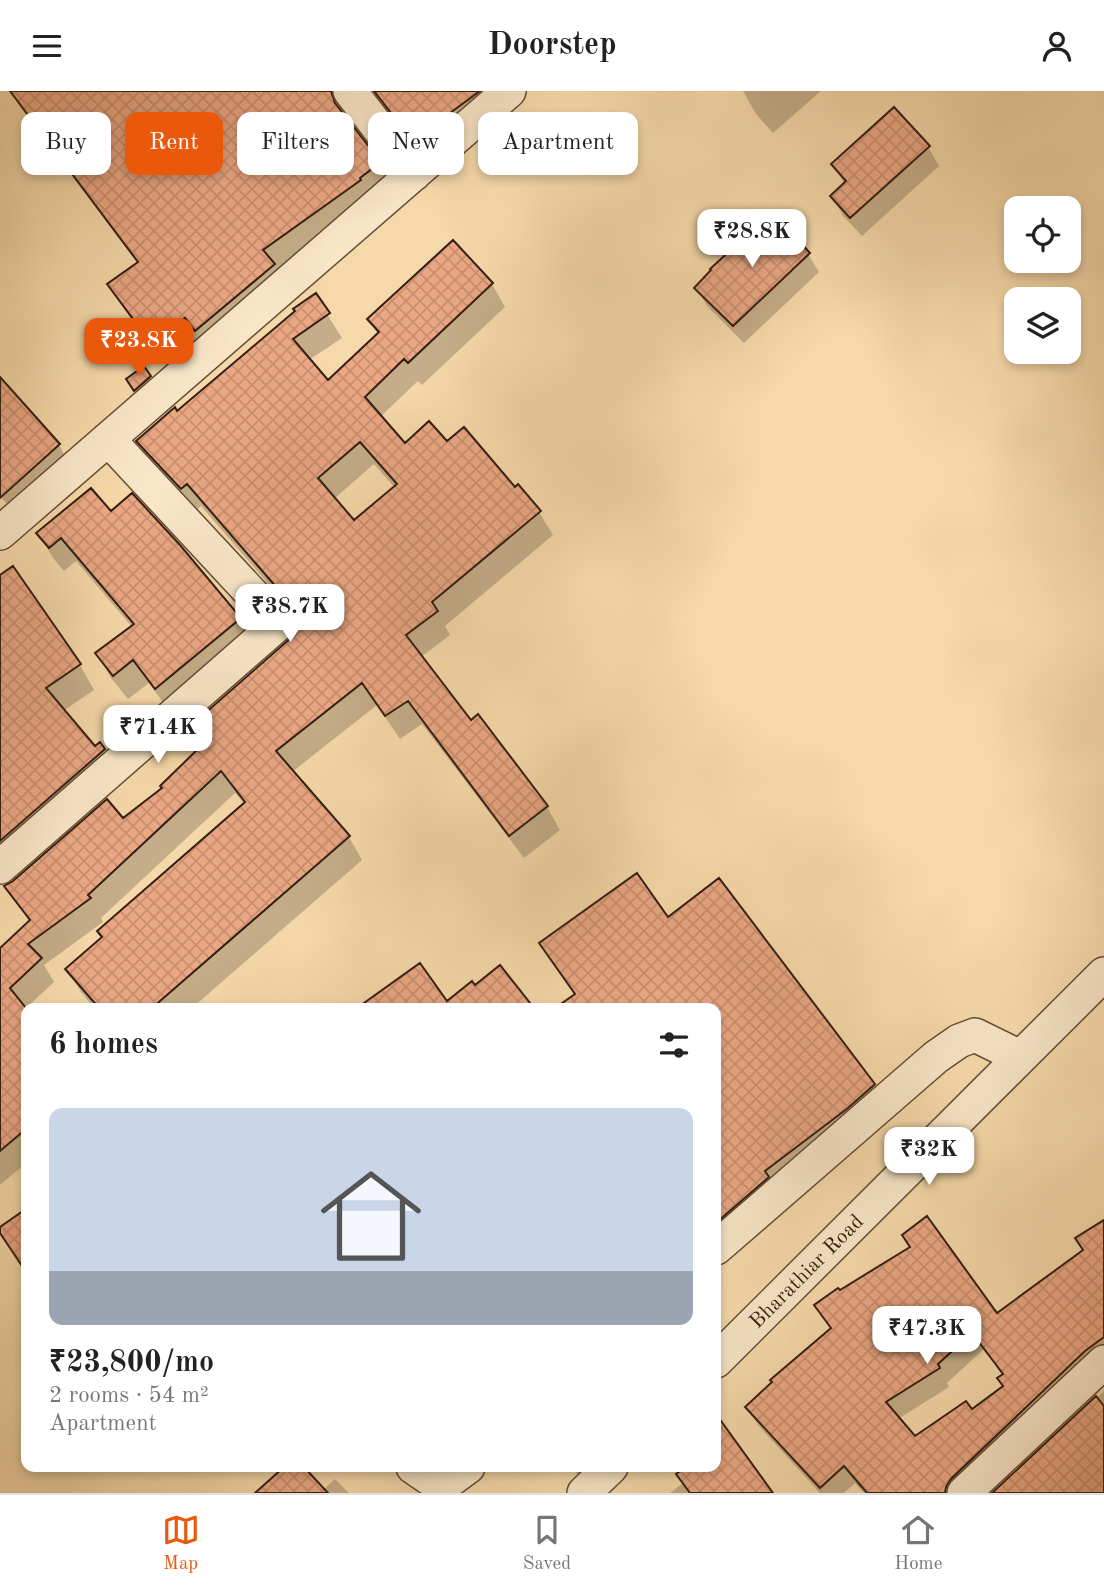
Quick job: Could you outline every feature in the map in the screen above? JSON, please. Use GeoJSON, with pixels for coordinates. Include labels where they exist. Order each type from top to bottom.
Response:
{"type":"FeatureCollection","features":[{"type":"Feature","properties":{"kind":"street"},"geometry":{"type":"LineString","coordinates":[[350,91],[368,114]]}},
{"type":"Feature","properties":{"kind":"street"},"geometry":{"type":"LineString","coordinates":[[464,130],[509,91]]}},
{"type":"Feature","properties":{"kind":"street"},"geometry":{"type":"LineString","coordinates":[[0,533],[413,175]]}},
{"type":"Feature","properties":{"kind":"street"},"geometry":{"type":"LineString","coordinates":[[0,867],[279,623],[108,439]]}},
{"type":"Feature","properties":{"kind":"street","name":"Bharathiar Road"},"geometry":{"type":"LineString","coordinates":[[721,1356],[1104,974]]}},
{"type":"Feature","properties":{"kind":"street"},"geometry":{"type":"LineString","coordinates":[[721,1244],[936,1057],[959,1041],[975,1035],[1020,1057]]}},
{"type":"Feature","properties":{"kind":"street"},"geometry":{"type":"LineString","coordinates":[[964,1493],[1104,1361]]}},
{"type":"Feature","properties":{"kind":"street"},"geometry":{"type":"LineString","coordinates":[[420,1472],[432,1480],[446,1483],[461,1472]]}},
{"type":"Feature","properties":{"kind":"street"},"geometry":{"type":"LineString","coordinates":[[584,1493],[606,1472]]}},
{"type":"Feature","properties":{"kind":"building"},"geometry":{"type":"Polygon","coordinates":[[[10,91],[331,91],[342,112],[237,112],[237,175],[354,175],[354,127],[368,145],[368,172],[361,180],[263,250],[275,264],[195,331],[185,318],[151,343],[107,284],[138,262],[73,175],[111,175],[111,112],[26,112],[10,91]]]}},
{"type":"Feature","properties":{"kind":"building"},"geometry":{"type":"Polygon","coordinates":[[[374,91],[480,91],[451,112],[390,112],[374,91]]]}},
{"type":"Feature","properties":{"kind":"building"},"geometry":{"type":"Polygon","coordinates":[[[894,107],[930,146],[850,218],[830,196],[846,181],[831,164],[894,107]]]}},
{"type":"Feature","properties":{"kind":"building"},"geometry":{"type":"Polygon","coordinates":[[[772,212],[810,253],[733,326],[694,288],[710,269],[772,212]]]}},
{"type":"Feature","properties":{"kind":"building"},"geometry":{"type":"Polygon","coordinates":[[[453,240],[493,283],[408,363],[404,359],[365,397],[405,443],[429,421],[447,441],[464,427],[515,487],[518,484],[541,511],[432,602],[438,611],[406,635],[471,720],[478,714],[548,806],[509,836],[408,701],[385,716],[362,683],[276,751],[350,836],[158,1003],[95,1003],[65,969],[102,937],[97,931],[245,802],[221,771],[88,895],[91,898],[28,944],[42,958],[10,988],[22,1003],[21,1133],[0,1151],[0,948],[30,920],[4,886],[107,799],[123,818],[162,788],[160,786],[201,746],[187,729],[292,637],[299,623],[294,610],[282,598],[284,596],[187,484],[181,489],[136,441],[175,407],[177,411],[295,311],[293,309],[316,293],[330,313],[293,339],[328,380],[379,332],[367,319],[453,240]],[[360,442],[318,478],[354,520],[397,484],[360,442]]]}},
{"type":"Feature","properties":{"kind":"building"},"geometry":{"type":"Polygon","coordinates":[[[144,366],[151,376],[134,391],[126,379],[144,366]]]}},
{"type":"Feature","properties":{"kind":"building"},"geometry":{"type":"Polygon","coordinates":[[[0,377],[60,444],[0,498],[0,377]]]}},
{"type":"Feature","properties":{"kind":"building"},"geometry":{"type":"Polygon","coordinates":[[[91,488],[111,511],[132,493],[241,618],[155,689],[133,660],[113,676],[95,653],[134,624],[61,538],[49,548],[36,533],[91,488]]]}},
{"type":"Feature","properties":{"kind":"building"},"geometry":{"type":"Polygon","coordinates":[[[13,566],[81,664],[46,688],[95,746],[100,742],[105,749],[0,841],[0,575],[13,566]]]}},
{"type":"Feature","properties":{"kind":"building"},"geometry":{"type":"Polygon","coordinates":[[[637,873],[668,917],[719,878],[875,1084],[765,1171],[769,1177],[721,1219],[721,1003],[562,1003],[575,994],[539,943],[637,873]]]}},
{"type":"Feature","properties":{"kind":"building"},"geometry":{"type":"Polygon","coordinates":[[[420,963],[447,1001],[472,981],[475,985],[500,965],[530,1003],[364,1003],[420,963]]]}},
{"type":"Feature","properties":{"kind":"building"},"geometry":{"type":"Polygon","coordinates":[[[21,1212],[21,1264],[0,1233],[0,1227],[21,1212]]]}},
{"type":"Feature","properties":{"kind":"building"},"geometry":{"type":"Polygon","coordinates":[[[927,1216],[997,1313],[1083,1250],[1075,1238],[1104,1220],[1104,1337],[1085,1351],[951,1479],[945,1493],[867,1493],[844,1466],[820,1488],[745,1407],[772,1382],[770,1380],[831,1328],[814,1305],[838,1288],[840,1290],[910,1247],[902,1235],[927,1216]],[[972,1333],[938,1364],[940,1368],[886,1402],[915,1436],[966,1401],[972,1409],[1003,1386],[997,1378],[1003,1374],[972,1333]]]}},
{"type":"Feature","properties":{"kind":"building"},"geometry":{"type":"Polygon","coordinates":[[[1096,1396],[1104,1406],[1104,1493],[992,1493],[1096,1396]]]}},
{"type":"Feature","properties":{"kind":"building"},"geometry":{"type":"Polygon","coordinates":[[[721,1421],[773,1493],[690,1493],[676,1474],[721,1472],[721,1421]]]}},
{"type":"Feature","properties":{"kind":"building"},"geometry":{"type":"Polygon","coordinates":[[[278,1472],[309,1472],[328,1493],[255,1493],[278,1472]]]}}]}
